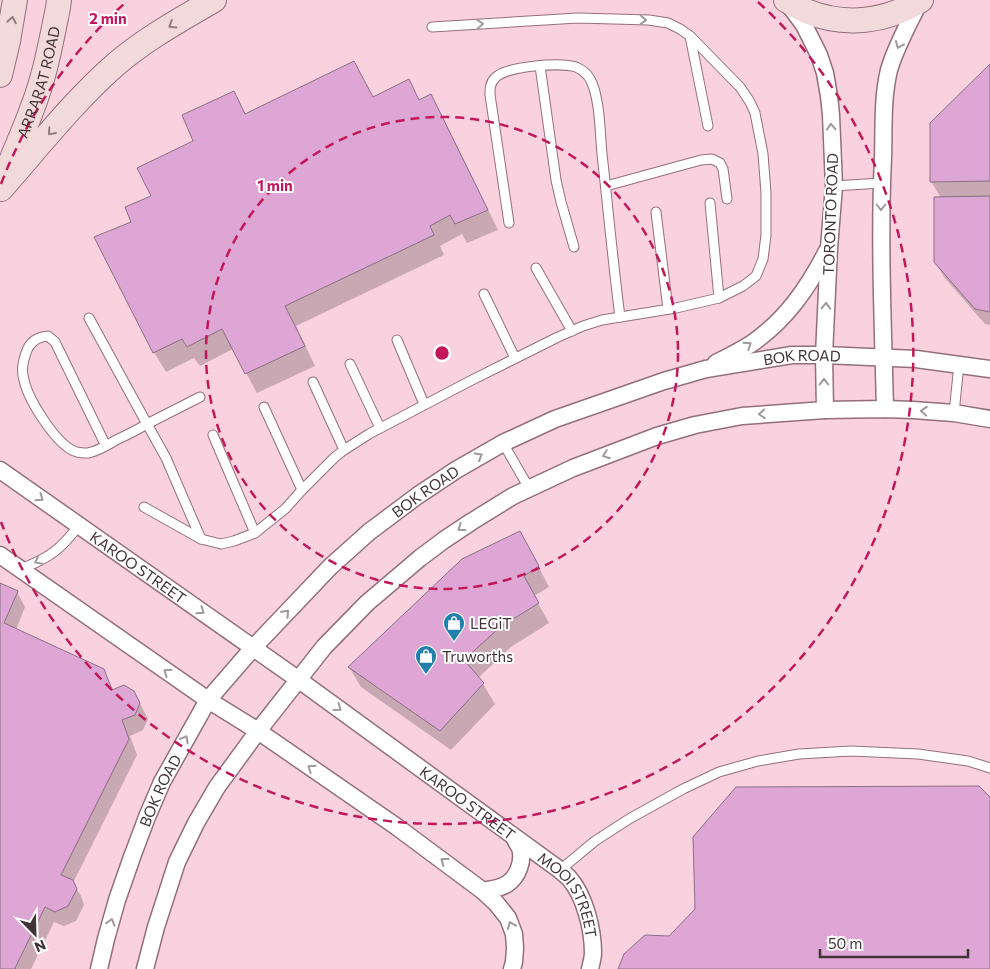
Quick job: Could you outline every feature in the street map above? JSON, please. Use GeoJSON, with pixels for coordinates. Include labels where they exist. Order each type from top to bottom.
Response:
{"type":"FeatureCollection","features":[{"type":"Feature","properties":{"kind":"street"},"geometry":{"type":"LineString","coordinates":[[0,75],[16,0]]}},
{"type":"Feature","properties":{"kind":"street","name":"ARRARAT ROAD"},"geometry":{"type":"LineString","coordinates":[[0,190],[11,158],[36,99],[48,56],[59,0]]}},
{"type":"Feature","properties":{"kind":"street"},"geometry":{"type":"LineString","coordinates":[[0,190],[91,87],[116,64],[144,43],[214,0]]}},
{"type":"Feature","properties":{"kind":"street"},"geometry":{"type":"LineString","coordinates":[[786,0],[805,11],[828,19],[852,21],[884,17],[899,12],[920,0]]}},
{"type":"Feature","properties":{"kind":"street","name":"TORONTO ROAD"},"geometry":{"type":"LineString","coordinates":[[786,0],[804,25],[819,55],[825,73],[831,115],[834,186],[824,355],[825,410]]}},
{"type":"Feature","properties":{"kind":"street"},"geometry":{"type":"LineString","coordinates":[[885,409],[881,255],[883,119],[889,71],[898,46],[920,0]]}},
{"type":"Feature","properties":{"kind":"street"},"geometry":{"type":"LineString","coordinates":[[706,369],[752,344],[763,335],[806,289],[829,248]]}},
{"type":"Feature","properties":{"kind":"street","name":"BOK ROAD"},"geometry":{"type":"LineString","coordinates":[[99,969],[117,900],[147,817],[162,782],[208,700],[253,648],[330,567],[370,532],[417,496],[502,443],[555,419],[706,369],[792,356],[824,355],[916,359],[990,369]]}},
{"type":"Feature","properties":{"kind":"street"},"geometry":{"type":"LineString","coordinates":[[145,969],[177,862],[196,823],[218,788],[258,731],[324,647],[367,603],[444,540],[513,496],[529,488],[629,446],[695,425],[742,416],[825,410],[885,409],[954,413],[990,419]]}},
{"type":"Feature","properties":{"kind":"street","name":"KAROO STREET"},"geometry":{"type":"LineString","coordinates":[[3,477],[79,525],[299,680],[514,837],[520,848],[521,861],[517,873],[509,883],[497,889],[483,890]]}},
{"type":"Feature","properties":{"kind":"street"},"geometry":{"type":"LineString","coordinates":[[0,555],[208,700],[258,731],[397,827],[483,890],[508,918],[514,934],[516,948],[512,969]]}},
{"type":"Feature","properties":{"kind":"street","name":"MOOI STREET"},"geometry":{"type":"LineString","coordinates":[[514,837],[549,861],[569,878],[586,912],[592,935],[593,955],[590,969]]}},
{"type":"Feature","properties":{"kind":"lane"},"geometry":{"type":"LineString","coordinates":[[144,507],[201,539],[221,544],[234,541],[254,533],[285,509],[344,450],[368,434],[424,404],[572,330],[602,320],[719,298],[743,286],[756,276],[762,259],[766,236],[766,192],[755,113],[740,87],[690,36],[668,23],[649,20],[578,18],[432,27]]}},
{"type":"Feature","properties":{"kind":"lane"},"geometry":{"type":"LineString","coordinates":[[690,36],[708,126]]}},
{"type":"Feature","properties":{"kind":"lane"},"geometry":{"type":"LineString","coordinates":[[509,223],[490,86],[502,72],[540,66],[561,65],[576,67],[585,72],[591,81],[597,103],[609,229],[620,317]]}},
{"type":"Feature","properties":{"kind":"lane"},"geometry":{"type":"LineString","coordinates":[[540,66],[556,180],[574,247]]}},
{"type":"Feature","properties":{"kind":"lane"},"geometry":{"type":"LineString","coordinates":[[606,186],[701,160],[712,159],[720,163],[723,170],[727,200]]}},
{"type":"Feature","properties":{"kind":"lane"},"geometry":{"type":"LineString","coordinates":[[834,186],[882,183]]}},
{"type":"Feature","properties":{"kind":"lane"},"geometry":{"type":"LineString","coordinates":[[710,203],[719,298]]}},
{"type":"Feature","properties":{"kind":"lane"},"geometry":{"type":"LineString","coordinates":[[656,212],[668,309]]}},
{"type":"Feature","properties":{"kind":"lane"},"geometry":{"type":"LineString","coordinates":[[536,268],[572,330]]}},
{"type":"Feature","properties":{"kind":"lane"},"geometry":{"type":"LineString","coordinates":[[484,294],[515,358]]}},
{"type":"Feature","properties":{"kind":"lane"},"geometry":{"type":"LineString","coordinates":[[89,318],[166,458],[201,539]]}},
{"type":"Feature","properties":{"kind":"lane"},"geometry":{"type":"LineString","coordinates":[[106,446],[55,342],[48,336],[42,336],[30,343],[22,364],[24,379],[30,396],[42,419],[62,442],[76,452],[100,449],[106,446],[147,424],[200,397]]}},
{"type":"Feature","properties":{"kind":"lane"},"geometry":{"type":"LineString","coordinates":[[397,340],[424,404]]}},
{"type":"Feature","properties":{"kind":"lane"},"geometry":{"type":"LineString","coordinates":[[350,364],[380,428]]}},
{"type":"Feature","properties":{"kind":"lane"},"geometry":{"type":"LineString","coordinates":[[954,413],[959,364]]}},
{"type":"Feature","properties":{"kind":"lane"},"geometry":{"type":"LineString","coordinates":[[313,382],[344,450]]}},
{"type":"Feature","properties":{"kind":"lane"},"geometry":{"type":"LineString","coordinates":[[264,408],[302,490]]}},
{"type":"Feature","properties":{"kind":"lane"},"geometry":{"type":"LineString","coordinates":[[213,435],[254,533]]}},
{"type":"Feature","properties":{"kind":"lane"},"geometry":{"type":"LineString","coordinates":[[502,443],[529,488]]}},
{"type":"Feature","properties":{"kind":"lane"},"geometry":{"type":"LineString","coordinates":[[19,570],[39,562],[54,553],[68,540],[79,525]]}},
{"type":"Feature","properties":{"kind":"lane"},"geometry":{"type":"LineString","coordinates":[[560,870],[595,840],[675,793],[719,772],[758,761],[799,754],[851,751],[918,754],[968,761],[990,768]]}},
{"type":"Feature","properties":{"kind":"building"},"geometry":{"type":"Polygon","coordinates":[[[354,61],[373,97],[409,79],[419,100],[431,94],[488,210],[455,224],[450,215],[430,226],[434,235],[285,306],[305,346],[245,374],[222,329],[187,347],[182,339],[153,353],[94,237],[131,222],[125,207],[151,196],[137,168],[193,141],[182,115],[234,91],[245,114],[354,61]]]}},
{"type":"Feature","properties":{"kind":"building"},"geometry":{"type":"Polygon","coordinates":[[[990,64],[990,181],[930,182],[930,123],[990,64]]]}},
{"type":"Feature","properties":{"kind":"building"},"geometry":{"type":"Polygon","coordinates":[[[990,196],[990,312],[975,309],[934,262],[934,197],[990,196]]]}},
{"type":"Feature","properties":{"kind":"building"},"geometry":{"type":"Polygon","coordinates":[[[520,531],[539,566],[524,576],[539,603],[500,627],[464,660],[484,683],[440,731],[348,667],[462,559],[520,531]]]}},
{"type":"Feature","properties":{"kind":"building"},"geometry":{"type":"Polygon","coordinates":[[[0,583],[18,591],[4,623],[104,669],[112,690],[124,685],[134,691],[140,703],[135,715],[122,720],[129,739],[61,875],[73,880],[77,889],[68,906],[55,912],[45,907],[16,969],[0,969],[0,583]]]}},
{"type":"Feature","properties":{"kind":"building"},"geometry":{"type":"Polygon","coordinates":[[[979,786],[990,797],[990,969],[618,969],[624,954],[645,935],[669,936],[695,909],[693,837],[736,787],[979,786]]]}},
{"type":"Feature","properties":{"kind":"place","name":"LEGiT"},"geometry":{"type":"Point","coordinates":[454,642]}},
{"type":"Feature","properties":{"kind":"place","name":"Truworths"},"geometry":{"type":"Point","coordinates":[426,675]}}]}
